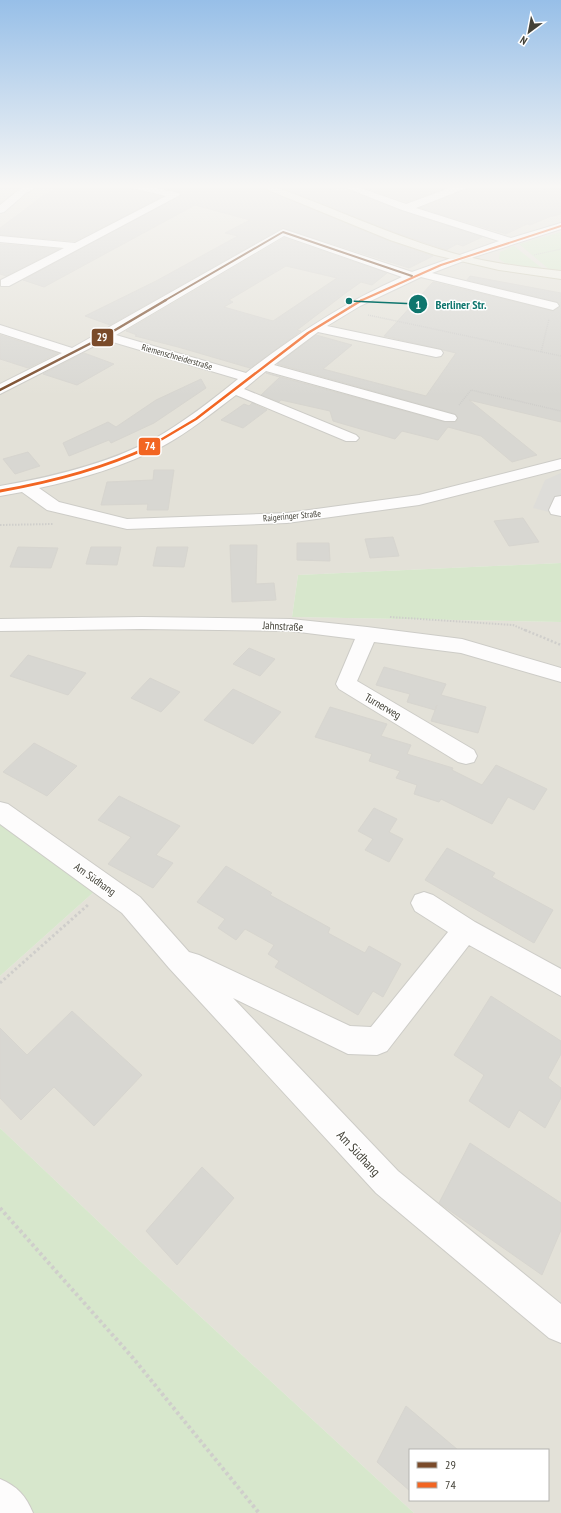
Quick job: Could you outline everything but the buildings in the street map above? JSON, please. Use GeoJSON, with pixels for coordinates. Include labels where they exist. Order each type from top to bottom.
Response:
{"type":"FeatureCollection","features":[{"type":"Feature","properties":{"kind":"main road"},"geometry":{"type":"LineString","coordinates":[[448,256],[489,265],[561,275]]}},
{"type":"Feature","properties":{"kind":"street"},"geometry":{"type":"LineString","coordinates":[[5,283],[58,256]]}},
{"type":"Feature","properties":{"kind":"street"},"geometry":{"type":"LineString","coordinates":[[0,390],[105,336],[243,256]]}},
{"type":"Feature","properties":{"kind":"street"},"geometry":{"type":"LineString","coordinates":[[357,256],[415,274],[552,306]]}},
{"type":"Feature","properties":{"kind":"street"},"geometry":{"type":"LineString","coordinates":[[0,491],[26,487],[86,470],[149,446],[175,433],[235,390],[264,366],[316,328],[345,310],[415,274],[464,256]]}},
{"type":"Feature","properties":{"kind":"street"},"geometry":{"type":"LineString","coordinates":[[316,328],[436,353]]}},
{"type":"Feature","properties":{"kind":"street"},"geometry":{"type":"LineString","coordinates":[[0,329],[73,352]]}},
{"type":"Feature","properties":{"kind":"street","name":"Riemenschneiderstraße"},"geometry":{"type":"LineString","coordinates":[[105,336],[249,378]]}},
{"type":"Feature","properties":{"kind":"street"},"geometry":{"type":"LineString","coordinates":[[264,366],[450,418]]}},
{"type":"Feature","properties":{"kind":"street"},"geometry":{"type":"LineString","coordinates":[[235,390],[351,438]]}},
{"type":"Feature","properties":{"kind":"street","name":"Raigeringer Straße"},"geometry":{"type":"LineString","coordinates":[[26,487],[53,506],[127,524],[287,518],[418,500],[561,464]]}},
{"type":"Feature","properties":{"kind":"street"},"geometry":{"type":"LineString","coordinates":[[561,501],[557,510],[561,511]]}},
{"type":"Feature","properties":{"kind":"street","name":"Jahnstraße"},"geometry":{"type":"LineString","coordinates":[[0,625],[142,623],[291,625],[462,646],[561,675]]}},
{"type":"Feature","properties":{"kind":"street","name":"Turnerweg"},"geometry":{"type":"LineString","coordinates":[[367,634],[346,684],[466,756]]}},
{"type":"Feature","properties":{"kind":"street","name":"Am Südhang"},"geometry":{"type":"LineString","coordinates":[[0,811],[108,887],[131,905],[178,959],[387,1182],[561,1326]]}},
{"type":"Feature","properties":{"kind":"street"},"geometry":{"type":"LineString","coordinates":[[424,903],[466,930],[561,983]]}},
{"type":"Feature","properties":{"kind":"street","name":"Am Südhang"},"geometry":{"type":"LineString","coordinates":[[178,959],[348,1040],[377,1041],[466,930]]}},
{"type":"Feature","properties":{"kind":"street"},"geometry":{"type":"LineString","coordinates":[[0,1498],[14,1513]]}},
{"type":"Feature","properties":{"kind":"path"},"geometry":{"type":"LineString","coordinates":[[529,257],[535,256]]}},
{"type":"Feature","properties":{"kind":"path"},"geometry":{"type":"LineString","coordinates":[[541,352],[552,306]]}},
{"type":"Feature","properties":{"kind":"path"},"geometry":{"type":"LineString","coordinates":[[345,310],[561,356]]}},
{"type":"Feature","properties":{"kind":"path"},"geometry":{"type":"LineString","coordinates":[[450,418],[471,390],[561,410]]}},
{"type":"Feature","properties":{"kind":"path"},"geometry":{"type":"LineString","coordinates":[[0,983],[108,887]]}},
{"type":"Feature","properties":{"kind":"path"},"geometry":{"type":"LineString","coordinates":[[0,1208],[47,1259],[216,1457],[259,1513]]}},
{"type":"Feature","properties":{"kind":"shaded area"},"geometry":{"type":"Polygon","coordinates":[[[0,256],[561,256],[561,563],[298,575],[292,617],[561,622],[561,1513],[414,1513],[139,1260],[0,1128],[0,976],[95,891],[0,824],[0,256]]]}},
{"type":"Feature","properties":{"kind":"shaded area"},"geometry":{"type":"Polygon","coordinates":[[[561,473],[561,515],[533,508],[545,480],[561,473]]]}},
{"type":"Feature","properties":{"kind":"green space"},"geometry":{"type":"Polygon","coordinates":[[[499,256],[526,256],[543,269],[505,263],[499,259],[499,256]]]}},
{"type":"Feature","properties":{"kind":"green space"},"geometry":{"type":"Polygon","coordinates":[[[533,256],[561,256],[561,272],[551,271],[533,256]]]}},
{"type":"Feature","properties":{"kind":"green space"},"geometry":{"type":"Polygon","coordinates":[[[561,563],[561,622],[292,617],[298,575],[561,563]]]}},
{"type":"Feature","properties":{"kind":"green space"},"geometry":{"type":"Polygon","coordinates":[[[0,824],[95,891],[0,976],[0,824]]]}},
{"type":"Feature","properties":{"kind":"green space"},"geometry":{"type":"Polygon","coordinates":[[[0,1128],[139,1260],[414,1513],[0,1513],[0,1128]]]}},
{"type":"Feature","properties":{"kind":"transit line","name":"29"},"geometry":{"type":"LineString","coordinates":[[0,390],[105,336],[243,256]]}},
{"type":"Feature","properties":{"kind":"transit line","name":"29"},"geometry":{"type":"LineString","coordinates":[[352,256],[412,276]]}},
{"type":"Feature","properties":{"kind":"transit line","name":"74"},"geometry":{"type":"LineString","coordinates":[[0,491],[43,482],[91,469],[115,461],[158,443],[196,419],[289,347],[328,320],[384,289],[412,276],[466,256]]}},
{"type":"Feature","properties":{"kind":"place","name":"Berliner Str."},"geometry":{"type":"Point","coordinates":[349,301]}}]}
